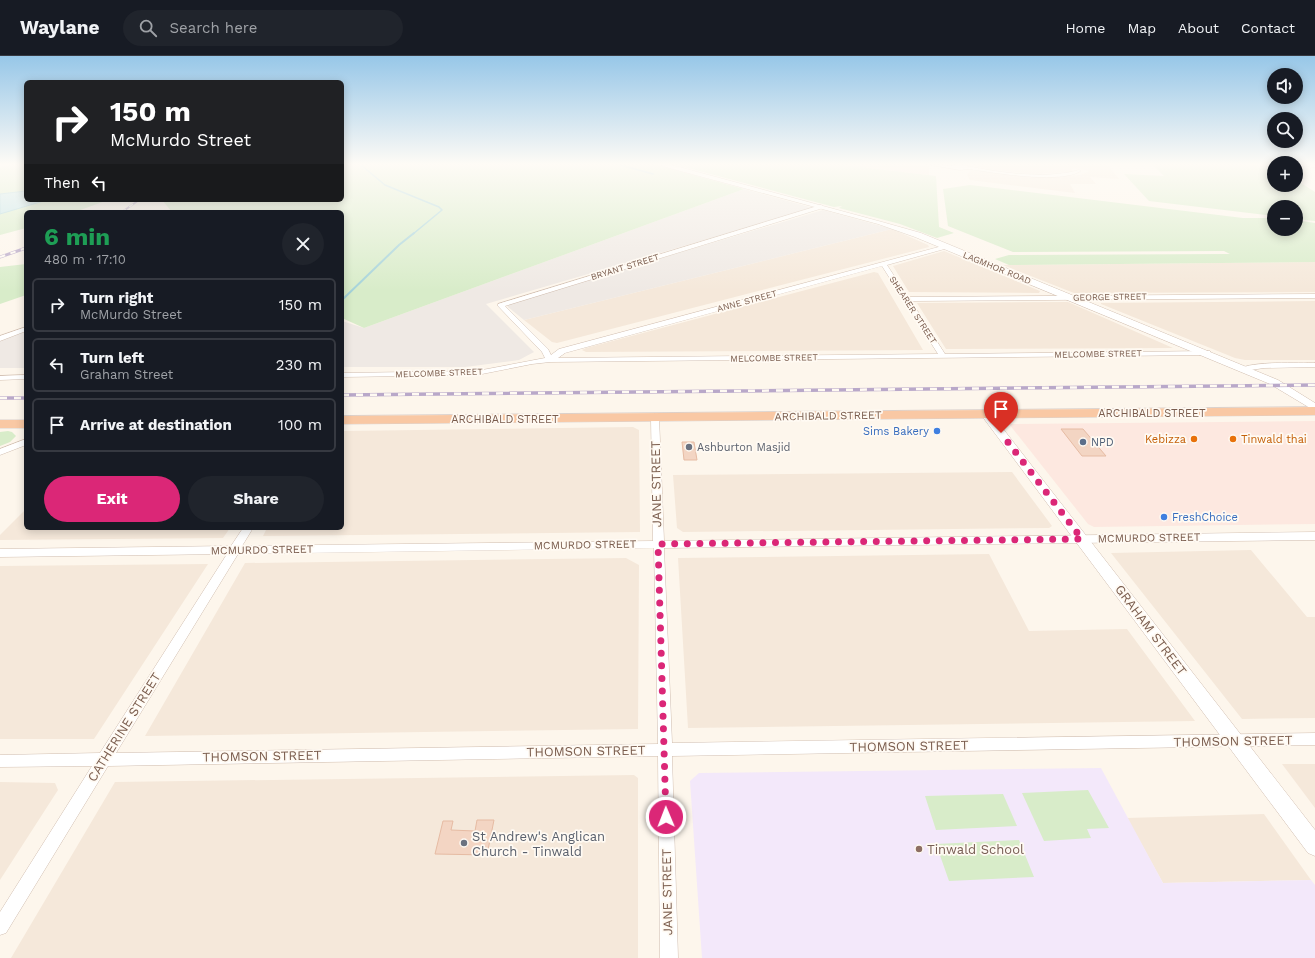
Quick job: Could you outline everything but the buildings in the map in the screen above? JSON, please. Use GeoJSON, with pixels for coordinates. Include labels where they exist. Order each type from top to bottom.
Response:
{"type":"FeatureCollection","features":[{"type":"Feature","properties":{"kind":"highway","name":"ARCHIBALD STREET"},"geometry":{"type":"LineString","coordinates":[[344,420],[1315,412]]}},
{"type":"Feature","properties":{"kind":"highway"},"geometry":{"type":"LineString","coordinates":[[0,424],[24,424]]}},
{"type":"Feature","properties":{"kind":"street","name":"LAGMHOR ROAD"},"geometry":{"type":"LineString","coordinates":[[818,206],[892,226],[1072,298],[1244,369],[1281,386],[1315,408]]}},
{"type":"Feature","properties":{"kind":"street","name":"BRYANT STREET"},"geometry":{"type":"LineString","coordinates":[[550,360],[546,351],[500,305],[821,207]]}},
{"type":"Feature","properties":{"kind":"street","name":"ANNE STREET"},"geometry":{"type":"LineString","coordinates":[[550,360],[562,351],[946,247]]}},
{"type":"Feature","properties":{"kind":"street","name":"SHEARER STREET"},"geometry":{"type":"LineString","coordinates":[[884,264],[943,356]]}},
{"type":"Feature","properties":{"kind":"street","name":"GEORGE STREET"},"geometry":{"type":"LineString","coordinates":[[906,299],[1315,296]]}},
{"type":"Feature","properties":{"kind":"street"},"geometry":{"type":"LineString","coordinates":[[0,339],[24,330]]}},
{"type":"Feature","properties":{"kind":"street","name":"MELCOMBE STREET"},"geometry":{"type":"LineString","coordinates":[[344,375],[477,373],[498,370],[534,361],[550,360],[1207,353]]}},
{"type":"Feature","properties":{"kind":"street"},"geometry":{"type":"LineString","coordinates":[[1244,369],[1264,366],[1315,366]]}},
{"type":"Feature","properties":{"kind":"street"},"geometry":{"type":"LineString","coordinates":[[0,378],[24,377]]}},
{"type":"Feature","properties":{"kind":"street","name":"GRAHAM STREET"},"geometry":{"type":"LineString","coordinates":[[986,414],[1315,846]]}},
{"type":"Feature","properties":{"kind":"street","name":"JANE STREET"},"geometry":{"type":"LineString","coordinates":[[655,418],[665,750],[669,958]]}},
{"type":"Feature","properties":{"kind":"street"},"geometry":{"type":"LineString","coordinates":[[0,452],[24,443]]}},
{"type":"Feature","properties":{"kind":"street","name":"CATHERINE STREET"},"geometry":{"type":"LineString","coordinates":[[0,927],[247,530]]}},
{"type":"Feature","properties":{"kind":"street","name":"MCMURDO STREET"},"geometry":{"type":"LineString","coordinates":[[0,553],[1315,536]]}},
{"type":"Feature","properties":{"kind":"street","name":"THOMSON STREET"},"geometry":{"type":"LineString","coordinates":[[0,761],[1315,740]]}},
{"type":"Feature","properties":{"kind":"shaded area"},"geometry":{"type":"Polygon","coordinates":[[[697,206],[806,206],[813,208],[486,304],[534,352],[519,360],[465,367],[344,367],[344,322],[364,328],[697,206]]]}},
{"type":"Feature","properties":{"kind":"shaded area"},"geometry":{"type":"Polygon","coordinates":[[[823,210],[892,229],[524,320],[508,307],[507,304],[823,210]]]}},
{"type":"Feature","properties":{"kind":"shaded area"},"geometry":{"type":"Polygon","coordinates":[[[892,229],[928,245],[929,247],[557,343],[552,342],[524,320],[892,229]]]}},
{"type":"Feature","properties":{"kind":"shaded area"},"geometry":{"type":"Polygon","coordinates":[[[944,251],[1040,291],[1039,293],[909,292],[893,266],[944,251]]]}},
{"type":"Feature","properties":{"kind":"shaded area"},"geometry":{"type":"Polygon","coordinates":[[[1315,262],[1315,292],[1074,293],[1003,265],[1315,262]]]}},
{"type":"Feature","properties":{"kind":"shaded area"},"geometry":{"type":"Polygon","coordinates":[[[874,272],[878,273],[923,350],[586,352],[582,350],[586,348],[874,272]]]}},
{"type":"Feature","properties":{"kind":"shaded area"},"geometry":{"type":"Polygon","coordinates":[[[1315,301],[1315,360],[1245,360],[1235,358],[1101,304],[1101,303],[1315,301]]]}},
{"type":"Feature","properties":{"kind":"shaded area"},"geometry":{"type":"Polygon","coordinates":[[[1068,302],[1173,348],[946,349],[917,303],[1068,302]]]}},
{"type":"Feature","properties":{"kind":"shaded area"},"geometry":{"type":"Polygon","coordinates":[[[24,331],[24,368],[0,368],[0,341],[24,331]]]}},
{"type":"Feature","properties":{"kind":"shaded area"},"geometry":{"type":"Polygon","coordinates":[[[1315,421],[1315,524],[1094,527],[1088,524],[1009,424],[1315,421]]]}},
{"type":"Feature","properties":{"kind":"shaded area"},"geometry":{"type":"Polygon","coordinates":[[[633,427],[639,430],[640,532],[263,536],[266,530],[344,530],[344,431],[633,427]]]}},
{"type":"Feature","properties":{"kind":"shaded area"},"geometry":{"type":"Polygon","coordinates":[[[1012,472],[1052,526],[1049,528],[683,532],[677,528],[673,475],[1012,472]]]}},
{"type":"Feature","properties":{"kind":"shaded area"},"geometry":{"type":"Polygon","coordinates":[[[24,511],[24,530],[229,530],[223,538],[0,540],[0,535],[24,511]]]}},
{"type":"Feature","properties":{"kind":"shaded area"},"geometry":{"type":"Polygon","coordinates":[[[1251,550],[1307,617],[1315,617],[1315,718],[1242,719],[1111,553],[1251,550]]]}},
{"type":"Feature","properties":{"kind":"shaded area"},"geometry":{"type":"Polygon","coordinates":[[[989,554],[1029,631],[1127,629],[1195,721],[688,728],[678,558],[989,554]]]}},
{"type":"Feature","properties":{"kind":"shaded area"},"geometry":{"type":"Polygon","coordinates":[[[626,558],[639,565],[638,729],[145,736],[245,563],[626,558]]]}},
{"type":"Feature","properties":{"kind":"shaded area"},"geometry":{"type":"Polygon","coordinates":[[[208,564],[94,739],[0,739],[0,566],[208,564]]]}},
{"type":"Feature","properties":{"kind":"shaded area"},"geometry":{"type":"Polygon","coordinates":[[[1282,764],[1315,764],[1315,808],[1282,764]]]}},
{"type":"Feature","properties":{"kind":"shaded area","name":"Tinwald School"},"geometry":{"type":"Polygon","coordinates":[[[1101,768],[1163,883],[1311,880],[1315,885],[1315,958],[702,958],[690,781],[699,773],[1101,768]]]}},
{"type":"Feature","properties":{"kind":"shaded area"},"geometry":{"type":"Polygon","coordinates":[[[634,775],[638,778],[638,958],[11,958],[115,782],[634,775]]]}},
{"type":"Feature","properties":{"kind":"shaded area"},"geometry":{"type":"Polygon","coordinates":[[[0,782],[55,783],[58,790],[0,880],[0,782]]]}},
{"type":"Feature","properties":{"kind":"shaded area"},"geometry":{"type":"Polygon","coordinates":[[[1264,814],[1311,880],[1163,883],[1127,818],[1264,814]]]}},
{"type":"Feature","properties":{"kind":"green space"},"geometry":{"type":"Polygon","coordinates":[[[0,206],[91,206],[80,210],[24,210],[24,229],[0,235],[0,206]]]}},
{"type":"Feature","properties":{"kind":"green space"},"geometry":{"type":"Polygon","coordinates":[[[167,206],[697,206],[364,328],[344,319],[344,210],[170,210],[167,206]]]}},
{"type":"Feature","properties":{"kind":"green space"},"geometry":{"type":"Polygon","coordinates":[[[842,206],[938,206],[939,227],[954,233],[937,238],[900,224],[839,208],[842,206]]]}},
{"type":"Feature","properties":{"kind":"green space"},"geometry":{"type":"Polygon","coordinates":[[[945,206],[1144,206],[1243,218],[1267,218],[1267,236],[1303,236],[1303,221],[1315,223],[1315,262],[1009,265],[995,259],[1009,255],[1230,254],[1224,251],[1013,252],[948,226],[945,206]]]}},
{"type":"Feature","properties":{"kind":"green space"},"geometry":{"type":"Polygon","coordinates":[[[1191,206],[1267,206],[1267,215],[1191,206]]]}},
{"type":"Feature","properties":{"kind":"green space"},"geometry":{"type":"Polygon","coordinates":[[[1303,206],[1315,206],[1315,221],[1303,220],[1303,206]]]}},
{"type":"Feature","properties":{"kind":"green space"},"geometry":{"type":"Polygon","coordinates":[[[24,264],[24,296],[0,304],[0,267],[24,264]]]}},
{"type":"Feature","properties":{"kind":"green space"},"geometry":{"type":"Polygon","coordinates":[[[0,432],[12,432],[16,436],[10,442],[0,446],[0,432]]]}},
{"type":"Feature","properties":{"kind":"green space"},"geometry":{"type":"Polygon","coordinates":[[[1088,790],[1109,828],[1087,829],[1091,838],[1044,841],[1022,793],[1088,790]]]}},
{"type":"Feature","properties":{"kind":"green space"},"geometry":{"type":"Polygon","coordinates":[[[1003,794],[1017,826],[936,830],[925,796],[1003,794]]]}},
{"type":"Feature","properties":{"kind":"green space"},"geometry":{"type":"Polygon","coordinates":[[[1019,840],[1034,877],[949,881],[936,844],[1019,840]]]}},
{"type":"Feature","properties":{"kind":"water"},"geometry":{"type":"Polygon","coordinates":[[[0,206],[27,206],[0,214],[0,206]]]}},
{"type":"Feature","properties":{"kind":"waterway"},"geometry":{"type":"LineString","coordinates":[[413,234],[442,210],[437,206]]}},
{"type":"Feature","properties":{"kind":"waterway"},"geometry":{"type":"LineString","coordinates":[[344,298],[399,245],[414,233]]}},
{"type":"Feature","properties":{"kind":"railway"},"geometry":{"type":"LineString","coordinates":[[125,210],[130,206]]}},
{"type":"Feature","properties":{"kind":"railway"},"geometry":{"type":"LineString","coordinates":[[0,257],[24,249]]}},
{"type":"Feature","properties":{"kind":"railway"},"geometry":{"type":"LineString","coordinates":[[344,395],[1315,385]]}},
{"type":"Feature","properties":{"kind":"railway"},"geometry":{"type":"LineString","coordinates":[[0,398],[24,398]]}},
{"type":"Feature","properties":{"kind":"place","name":"Sims Bakery"},"geometry":{"type":"Point","coordinates":[937,431]}},
{"type":"Feature","properties":{"kind":"place","name":"Kebizza"},"geometry":{"type":"Point","coordinates":[1194,439]}},
{"type":"Feature","properties":{"kind":"place","name":"Tinwald thai"},"geometry":{"type":"Point","coordinates":[1233,439]}},
{"type":"Feature","properties":{"kind":"place","name":"NPD"},"geometry":{"type":"Point","coordinates":[1083,442]}},
{"type":"Feature","properties":{"kind":"place","name":"Ashburton Masjid"},"geometry":{"type":"Point","coordinates":[689,447]}},
{"type":"Feature","properties":{"kind":"place","name":"FreshChoice"},"geometry":{"type":"Point","coordinates":[1164,517]}},
{"type":"Feature","properties":{"kind":"place","name":"St Andrew's Anglican Church - Tinwald"},"geometry":{"type":"Point","coordinates":[464,843]}},
{"type":"Feature","properties":{"kind":"place","name":"Tinwald School"},"geometry":{"type":"Point","coordinates":[919,849]}},
{"type":"Feature","properties":{"kind":"route"},"geometry":{"type":"LineString","coordinates":[[666,817],[658,544],[1082,539],[1001,433]]}}]}
